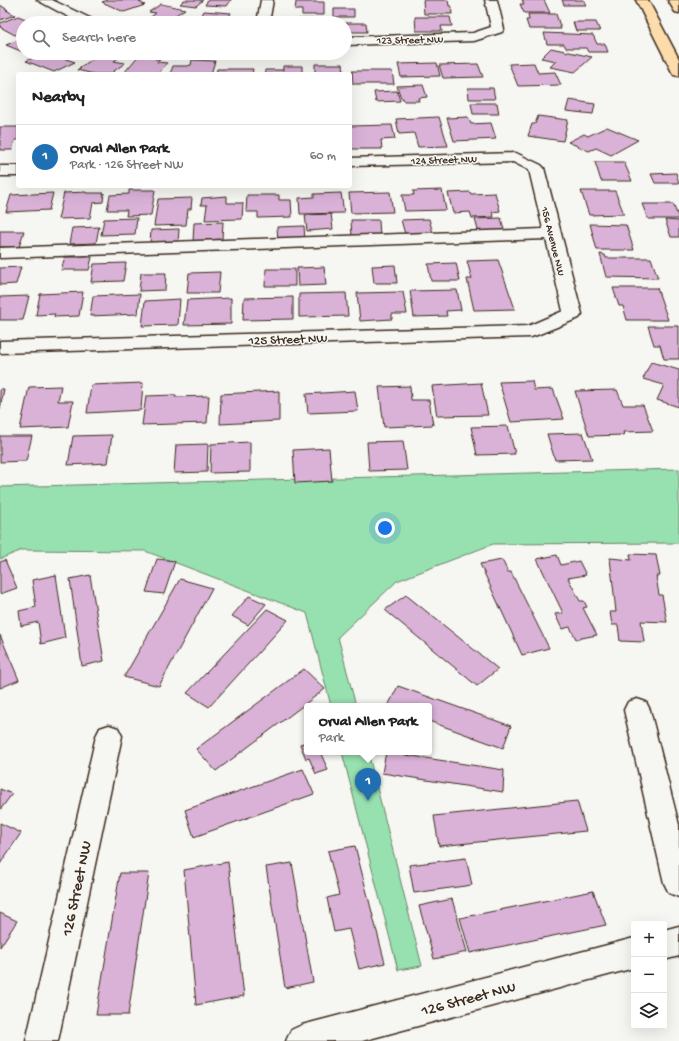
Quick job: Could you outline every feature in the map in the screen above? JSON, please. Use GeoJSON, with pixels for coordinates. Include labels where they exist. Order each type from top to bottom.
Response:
{"type":"FeatureCollection","features":[{"type":"Feature","properties":{"kind":"main road"},"geometry":{"type":"LineString","coordinates":[[642,0],[679,72]]}},
{"type":"Feature","properties":{"kind":"main road"},"geometry":{"type":"LineString","coordinates":[[674,0],[679,9]]}},
{"type":"Feature","properties":{"kind":"street"},"geometry":{"type":"LineString","coordinates":[[43,0],[76,16]]}},
{"type":"Feature","properties":{"kind":"street"},"geometry":{"type":"LineString","coordinates":[[264,16],[267,0]]}},
{"type":"Feature","properties":{"kind":"street","name":"123 Street NW"},"geometry":{"type":"LineString","coordinates":[[352,40],[474,37],[498,29],[491,0]]}},
{"type":"Feature","properties":{"kind":"street","name":"124 Street NW"},"geometry":{"type":"LineString","coordinates":[[352,162],[516,157],[536,168]]}},
{"type":"Feature","properties":{"kind":"street","name":"156 Avenue NW"},"geometry":{"type":"LineString","coordinates":[[536,168],[573,314]]}},
{"type":"Feature","properties":{"kind":"street"},"geometry":{"type":"LineString","coordinates":[[0,171],[16,171]]}},
{"type":"Feature","properties":{"kind":"street"},"geometry":{"type":"LineString","coordinates":[[0,254],[552,234]]}},
{"type":"Feature","properties":{"kind":"street","name":"125 Street NW"},"geometry":{"type":"LineString","coordinates":[[0,347],[531,331],[573,314]]}},
{"type":"Feature","properties":{"kind":"street"},"geometry":{"type":"LineString","coordinates":[[637,710],[679,883]]}},
{"type":"Feature","properties":{"kind":"street","name":"126 Street NW"},"geometry":{"type":"LineString","coordinates":[[42,1041],[109,736]]}},
{"type":"Feature","properties":{"kind":"street"},"geometry":{"type":"LineString","coordinates":[[667,944],[679,941]]}},
{"type":"Feature","properties":{"kind":"street","name":"126 Street NW"},"geometry":{"type":"LineString","coordinates":[[302,1041],[631,954]]}},
{"type":"Feature","properties":{"kind":"green space"},"geometry":{"type":"Polygon","coordinates":[[[679,469],[679,543],[493,544],[397,581],[338,637],[355,703],[330,703],[307,613],[145,551],[22,550],[0,559],[0,487],[679,469]]]}},
{"type":"Feature","properties":{"kind":"green space"},"geometry":{"type":"Polygon","coordinates":[[[343,755],[369,755],[422,966],[398,970],[343,755]]]}},
{"type":"Feature","properties":{"kind":"building"},"geometry":{"type":"Polygon","coordinates":[[[108,0],[142,0],[143,1],[139,2],[145,5],[124,12],[102,2],[108,0]]]}},
{"type":"Feature","properties":{"kind":"building"},"geometry":{"type":"Polygon","coordinates":[[[184,0],[203,0],[196,6],[180,4],[184,0]]]}},
{"type":"Feature","properties":{"kind":"building"},"geometry":{"type":"Polygon","coordinates":[[[208,0],[231,0],[227,6],[205,5],[208,0]]]}},
{"type":"Feature","properties":{"kind":"building"},"geometry":{"type":"Polygon","coordinates":[[[423,0],[448,0],[449,6],[451,6],[452,14],[424,14],[423,0]]]}},
{"type":"Feature","properties":{"kind":"building"},"geometry":{"type":"Polygon","coordinates":[[[522,0],[544,0],[550,13],[524,13],[520,4],[524,4],[522,0]]]}},
{"type":"Feature","properties":{"kind":"building"},"geometry":{"type":"Polygon","coordinates":[[[562,0],[584,0],[586,5],[564,5],[562,0]]]}},
{"type":"Feature","properties":{"kind":"building"},"geometry":{"type":"Polygon","coordinates":[[[296,2],[324,2],[324,15],[302,15],[302,10],[295,10],[296,2]]]}},
{"type":"Feature","properties":{"kind":"building"},"geometry":{"type":"Polygon","coordinates":[[[161,4],[185,9],[174,16],[152,16],[156,13],[149,12],[161,4]]]}},
{"type":"Feature","properties":{"kind":"building"},"geometry":{"type":"Polygon","coordinates":[[[0,5],[8,10],[6,10],[15,15],[0,20],[0,5]]]}},
{"type":"Feature","properties":{"kind":"building"},"geometry":{"type":"Polygon","coordinates":[[[334,9],[354,9],[354,17],[334,16],[334,9]]]}},
{"type":"Feature","properties":{"kind":"building"},"geometry":{"type":"Polygon","coordinates":[[[204,11],[231,13],[230,16],[202,16],[204,11]]]}},
{"type":"Feature","properties":{"kind":"building"},"geometry":{"type":"Polygon","coordinates":[[[528,14],[556,14],[561,29],[529,29],[526,20],[529,20],[528,14]]]}},
{"type":"Feature","properties":{"kind":"building"},"geometry":{"type":"Polygon","coordinates":[[[16,17],[16,35],[0,27],[0,23],[16,17]]]}},
{"type":"Feature","properties":{"kind":"building"},"geometry":{"type":"Polygon","coordinates":[[[415,17],[450,17],[452,26],[441,26],[442,31],[416,31],[415,17]]]}},
{"type":"Feature","properties":{"kind":"building"},"geometry":{"type":"Polygon","coordinates":[[[573,22],[596,22],[600,31],[576,31],[573,22]]]}},
{"type":"Feature","properties":{"kind":"building"},"geometry":{"type":"Polygon","coordinates":[[[352,23],[366,23],[367,32],[352,32],[352,23]]]}},
{"type":"Feature","properties":{"kind":"building"},"geometry":{"type":"Polygon","coordinates":[[[544,33],[593,35],[597,44],[605,44],[608,52],[588,52],[586,48],[566,48],[564,44],[547,44],[544,33]]]}},
{"type":"Feature","properties":{"kind":"building"},"geometry":{"type":"Polygon","coordinates":[[[16,41],[16,49],[6,45],[16,41]]]}},
{"type":"Feature","properties":{"kind":"building"},"geometry":{"type":"Polygon","coordinates":[[[551,48],[592,57],[575,72],[550,67],[556,61],[541,58],[551,48]]]}},
{"type":"Feature","properties":{"kind":"building"},"geometry":{"type":"Polygon","coordinates":[[[69,60],[75,62],[54,72],[26,61],[69,60]]]}},
{"type":"Feature","properties":{"kind":"building"},"geometry":{"type":"Polygon","coordinates":[[[91,60],[115,60],[114,61],[125,63],[113,72],[86,72],[77,70],[91,60]]]}},
{"type":"Feature","properties":{"kind":"building"},"geometry":{"type":"Polygon","coordinates":[[[135,60],[159,60],[157,62],[167,63],[160,72],[125,72],[135,60]]]}},
{"type":"Feature","properties":{"kind":"building"},"geometry":{"type":"Polygon","coordinates":[[[192,60],[215,61],[212,72],[171,72],[173,66],[191,65],[192,60]]]}},
{"type":"Feature","properties":{"kind":"building"},"geometry":{"type":"Polygon","coordinates":[[[437,63],[440,76],[401,77],[398,64],[437,63]]]}},
{"type":"Feature","properties":{"kind":"building"},"geometry":{"type":"Polygon","coordinates":[[[534,63],[538,73],[555,72],[561,85],[518,86],[509,64],[534,63]]]}},
{"type":"Feature","properties":{"kind":"building"},"geometry":{"type":"Polygon","coordinates":[[[315,64],[343,64],[344,72],[315,72],[315,64]]]}},
{"type":"Feature","properties":{"kind":"building"},"geometry":{"type":"Polygon","coordinates":[[[478,64],[483,77],[443,78],[439,65],[478,64]]]}},
{"type":"Feature","properties":{"kind":"building"},"geometry":{"type":"Polygon","coordinates":[[[283,66],[302,66],[302,72],[265,72],[265,70],[283,70],[283,66]]]}},
{"type":"Feature","properties":{"kind":"building"},"geometry":{"type":"Polygon","coordinates":[[[217,69],[253,69],[252,72],[216,72],[217,69]]]}},
{"type":"Feature","properties":{"kind":"building"},"geometry":{"type":"Polygon","coordinates":[[[352,71],[392,71],[394,84],[353,84],[352,71]]]}},
{"type":"Feature","properties":{"kind":"building"},"geometry":{"type":"Polygon","coordinates":[[[423,85],[427,97],[418,98],[419,101],[404,101],[403,98],[401,98],[397,86],[423,85]]]}},
{"type":"Feature","properties":{"kind":"building"},"geometry":{"type":"Polygon","coordinates":[[[468,88],[493,88],[495,99],[469,99],[468,88]]]}},
{"type":"Feature","properties":{"kind":"building"},"geometry":{"type":"Polygon","coordinates":[[[397,91],[400,101],[376,102],[374,92],[397,91]]]}},
{"type":"Feature","properties":{"kind":"building"},"geometry":{"type":"Polygon","coordinates":[[[569,100],[595,104],[593,114],[566,111],[569,100]]]}},
{"type":"Feature","properties":{"kind":"building"},"geometry":{"type":"Polygon","coordinates":[[[471,103],[497,103],[499,114],[473,114],[471,103]]]}},
{"type":"Feature","properties":{"kind":"building"},"geometry":{"type":"Polygon","coordinates":[[[538,116],[568,120],[563,141],[528,136],[532,124],[535,124],[538,116]]]}},
{"type":"Feature","properties":{"kind":"building"},"geometry":{"type":"Polygon","coordinates":[[[439,117],[448,146],[418,147],[414,133],[399,134],[396,119],[439,117]]]}},
{"type":"Feature","properties":{"kind":"building"},"geometry":{"type":"Polygon","coordinates":[[[468,117],[471,124],[491,123],[496,139],[454,141],[447,118],[468,117]]]}},
{"type":"Feature","properties":{"kind":"building"},"geometry":{"type":"Polygon","coordinates":[[[392,125],[395,139],[381,140],[382,149],[352,149],[352,126],[392,125]]]}},
{"type":"Feature","properties":{"kind":"building"},"geometry":{"type":"Polygon","coordinates":[[[0,127],[16,127],[16,140],[12,150],[0,150],[0,127]]]}},
{"type":"Feature","properties":{"kind":"building"},"geometry":{"type":"Polygon","coordinates":[[[607,127],[638,140],[611,155],[596,148],[589,151],[568,142],[584,134],[588,136],[607,127]]]}},
{"type":"Feature","properties":{"kind":"building"},"geometry":{"type":"Polygon","coordinates":[[[595,162],[624,162],[632,181],[601,181],[595,162]]]}},
{"type":"Feature","properties":{"kind":"building"},"geometry":{"type":"Polygon","coordinates":[[[676,173],[679,183],[655,183],[651,174],[676,173]]]}},
{"type":"Feature","properties":{"kind":"building"},"geometry":{"type":"Polygon","coordinates":[[[129,190],[155,190],[151,215],[126,216],[127,210],[107,210],[110,195],[129,194],[129,190]]]}},
{"type":"Feature","properties":{"kind":"building"},"geometry":{"type":"Polygon","coordinates":[[[442,190],[446,210],[405,211],[402,195],[414,195],[413,191],[442,190]]]}},
{"type":"Feature","properties":{"kind":"building"},"geometry":{"type":"Polygon","coordinates":[[[581,191],[615,191],[624,214],[589,215],[581,191]]]}},
{"type":"Feature","properties":{"kind":"building"},"geometry":{"type":"Polygon","coordinates":[[[390,192],[393,212],[351,213],[349,193],[390,192]]]}},
{"type":"Feature","properties":{"kind":"building"},"geometry":{"type":"Polygon","coordinates":[[[470,192],[471,194],[495,193],[500,211],[492,212],[494,217],[472,218],[470,212],[453,213],[448,193],[470,192]]]}},
{"type":"Feature","properties":{"kind":"building"},"geometry":{"type":"Polygon","coordinates":[[[53,193],[49,210],[6,212],[11,195],[53,193]]]}},
{"type":"Feature","properties":{"kind":"building"},"geometry":{"type":"Polygon","coordinates":[[[64,193],[104,193],[103,202],[93,203],[90,218],[58,219],[64,193]]]}},
{"type":"Feature","properties":{"kind":"building"},"geometry":{"type":"Polygon","coordinates":[[[341,193],[344,213],[300,214],[299,198],[314,197],[314,194],[341,193]]]}},
{"type":"Feature","properties":{"kind":"building"},"geometry":{"type":"Polygon","coordinates":[[[247,195],[279,195],[279,200],[291,200],[292,217],[258,218],[258,212],[246,212],[247,195]]]}},
{"type":"Feature","properties":{"kind":"building"},"geometry":{"type":"Polygon","coordinates":[[[227,196],[227,203],[243,203],[242,219],[205,220],[207,205],[201,205],[202,198],[227,196]]]}},
{"type":"Feature","properties":{"kind":"building"},"geometry":{"type":"Polygon","coordinates":[[[192,198],[191,209],[188,209],[186,225],[154,226],[158,199],[192,198]]]}},
{"type":"Feature","properties":{"kind":"building"},"geometry":{"type":"Polygon","coordinates":[[[642,204],[673,204],[679,219],[648,219],[642,204]]]}},
{"type":"Feature","properties":{"kind":"building"},"geometry":{"type":"Polygon","coordinates":[[[331,214],[333,229],[307,231],[305,215],[331,214]]]}},
{"type":"Feature","properties":{"kind":"building"},"geometry":{"type":"Polygon","coordinates":[[[137,218],[135,234],[101,235],[104,219],[137,218]]]}},
{"type":"Feature","properties":{"kind":"building"},"geometry":{"type":"Polygon","coordinates":[[[501,218],[505,234],[479,234],[475,219],[501,218]]]}},
{"type":"Feature","properties":{"kind":"building"},"geometry":{"type":"Polygon","coordinates":[[[429,219],[433,233],[405,234],[401,220],[429,219]]]}},
{"type":"Feature","properties":{"kind":"building"},"geometry":{"type":"Polygon","coordinates":[[[351,220],[379,220],[380,237],[352,237],[351,220]]]}},
{"type":"Feature","properties":{"kind":"building"},"geometry":{"type":"Polygon","coordinates":[[[665,220],[679,221],[679,237],[671,237],[665,220]]]}},
{"type":"Feature","properties":{"kind":"building"},"geometry":{"type":"Polygon","coordinates":[[[223,222],[222,239],[193,241],[194,223],[223,222]]]}},
{"type":"Feature","properties":{"kind":"building"},"geometry":{"type":"Polygon","coordinates":[[[590,224],[626,225],[634,250],[597,250],[590,224]]]}},
{"type":"Feature","properties":{"kind":"building"},"geometry":{"type":"Polygon","coordinates":[[[304,226],[305,240],[278,241],[277,227],[304,226]]]}},
{"type":"Feature","properties":{"kind":"building"},"geometry":{"type":"Polygon","coordinates":[[[99,227],[96,243],[69,244],[72,228],[99,227]]]}},
{"type":"Feature","properties":{"kind":"building"},"geometry":{"type":"Polygon","coordinates":[[[179,229],[178,243],[150,244],[151,230],[179,229]]]}},
{"type":"Feature","properties":{"kind":"building"},"geometry":{"type":"Polygon","coordinates":[[[0,231],[24,231],[19,247],[0,247],[0,231]]]}},
{"type":"Feature","properties":{"kind":"building"},"geometry":{"type":"Polygon","coordinates":[[[600,254],[605,255],[606,258],[651,258],[658,278],[606,277],[600,254]]]}},
{"type":"Feature","properties":{"kind":"building"},"geometry":{"type":"Polygon","coordinates":[[[65,257],[92,257],[89,270],[61,270],[65,257]]]}},
{"type":"Feature","properties":{"kind":"building"},"geometry":{"type":"Polygon","coordinates":[[[498,260],[515,309],[474,310],[467,279],[472,279],[467,261],[498,260]]]}},
{"type":"Feature","properties":{"kind":"building"},"geometry":{"type":"Polygon","coordinates":[[[126,263],[123,281],[91,282],[94,264],[126,263]]]}},
{"type":"Feature","properties":{"kind":"building"},"geometry":{"type":"Polygon","coordinates":[[[456,263],[460,281],[431,281],[428,264],[456,263]]]}},
{"type":"Feature","properties":{"kind":"building"},"geometry":{"type":"Polygon","coordinates":[[[395,265],[397,283],[374,283],[372,266],[395,265]]]}},
{"type":"Feature","properties":{"kind":"building"},"geometry":{"type":"Polygon","coordinates":[[[21,267],[16,284],[0,285],[0,268],[21,267]]]}},
{"type":"Feature","properties":{"kind":"building"},"geometry":{"type":"Polygon","coordinates":[[[324,267],[326,285],[298,286],[297,268],[324,267]]]}},
{"type":"Feature","properties":{"kind":"building"},"geometry":{"type":"Polygon","coordinates":[[[266,269],[295,269],[295,286],[265,286],[266,269]]]}},
{"type":"Feature","properties":{"kind":"building"},"geometry":{"type":"Polygon","coordinates":[[[220,272],[218,293],[187,293],[189,273],[220,272]]]}},
{"type":"Feature","properties":{"kind":"building"},"geometry":{"type":"Polygon","coordinates":[[[141,273],[166,273],[165,290],[139,291],[141,273]]]}},
{"type":"Feature","properties":{"kind":"building"},"geometry":{"type":"Polygon","coordinates":[[[613,288],[657,288],[668,320],[627,320],[623,306],[619,306],[613,288]]]}},
{"type":"Feature","properties":{"kind":"building"},"geometry":{"type":"Polygon","coordinates":[[[457,290],[461,310],[446,311],[447,316],[414,317],[410,291],[457,290]]]}},
{"type":"Feature","properties":{"kind":"building"},"geometry":{"type":"Polygon","coordinates":[[[83,292],[79,316],[54,317],[55,314],[36,315],[40,294],[83,292]]]}},
{"type":"Feature","properties":{"kind":"building"},"geometry":{"type":"Polygon","coordinates":[[[403,292],[407,314],[392,314],[392,319],[360,321],[357,293],[403,292]]]}},
{"type":"Feature","properties":{"kind":"building"},"geometry":{"type":"Polygon","coordinates":[[[346,293],[348,316],[299,317],[299,294],[346,293]]]}},
{"type":"Feature","properties":{"kind":"building"},"geometry":{"type":"Polygon","coordinates":[[[140,294],[138,314],[90,316],[93,296],[140,294]]]}},
{"type":"Feature","properties":{"kind":"building"},"geometry":{"type":"Polygon","coordinates":[[[29,296],[23,320],[0,320],[0,297],[29,296]]]}},
{"type":"Feature","properties":{"kind":"building"},"geometry":{"type":"Polygon","coordinates":[[[293,297],[293,319],[243,320],[244,298],[293,297]]]}},
{"type":"Feature","properties":{"kind":"building"},"geometry":{"type":"Polygon","coordinates":[[[231,298],[231,324],[184,325],[187,300],[231,298]]]}},
{"type":"Feature","properties":{"kind":"building"},"geometry":{"type":"Polygon","coordinates":[[[180,299],[178,325],[142,326],[145,301],[180,299]]]}},
{"type":"Feature","properties":{"kind":"building"},"geometry":{"type":"Polygon","coordinates":[[[648,326],[679,326],[679,359],[664,359],[660,345],[654,345],[648,326]]]}},
{"type":"Feature","properties":{"kind":"building"},"geometry":{"type":"Polygon","coordinates":[[[651,362],[679,370],[679,407],[657,400],[664,385],[643,379],[651,362]]]}},
{"type":"Feature","properties":{"kind":"building"},"geometry":{"type":"Polygon","coordinates":[[[532,381],[534,390],[553,389],[564,419],[511,422],[499,382],[532,381]]]}},
{"type":"Feature","properties":{"kind":"building"},"geometry":{"type":"Polygon","coordinates":[[[143,383],[141,410],[87,413],[91,385],[143,383]]]}},
{"type":"Feature","properties":{"kind":"building"},"geometry":{"type":"Polygon","coordinates":[[[481,383],[488,415],[437,416],[432,386],[481,383]]]}},
{"type":"Feature","properties":{"kind":"building"},"geometry":{"type":"Polygon","coordinates":[[[61,386],[58,401],[73,401],[68,427],[20,429],[29,387],[61,386]]]}},
{"type":"Feature","properties":{"kind":"building"},"geometry":{"type":"Polygon","coordinates":[[[410,386],[411,400],[429,400],[433,425],[384,427],[379,387],[410,386]]]}},
{"type":"Feature","properties":{"kind":"building"},"geometry":{"type":"Polygon","coordinates":[[[0,389],[4,389],[0,409],[0,389]]]}},
{"type":"Feature","properties":{"kind":"building"},"geometry":{"type":"Polygon","coordinates":[[[617,390],[623,405],[643,405],[653,431],[623,432],[624,435],[589,436],[575,391],[617,390]]]}},
{"type":"Feature","properties":{"kind":"building"},"geometry":{"type":"Polygon","coordinates":[[[279,391],[279,421],[220,424],[221,394],[279,391]]]}},
{"type":"Feature","properties":{"kind":"building"},"geometry":{"type":"Polygon","coordinates":[[[355,391],[358,411],[308,413],[306,394],[355,391]]]}},
{"type":"Feature","properties":{"kind":"building"},"geometry":{"type":"Polygon","coordinates":[[[175,395],[175,397],[209,396],[207,423],[142,425],[146,396],[175,395]]]}},
{"type":"Feature","properties":{"kind":"building"},"geometry":{"type":"Polygon","coordinates":[[[508,426],[515,454],[477,455],[471,427],[508,426]]]}},
{"type":"Feature","properties":{"kind":"building"},"geometry":{"type":"Polygon","coordinates":[[[583,433],[592,459],[555,460],[547,434],[583,433]]]}},
{"type":"Feature","properties":{"kind":"building"},"geometry":{"type":"Polygon","coordinates":[[[112,435],[108,463],[68,465],[73,436],[112,435]]]}},
{"type":"Feature","properties":{"kind":"building"},"geometry":{"type":"Polygon","coordinates":[[[0,436],[32,436],[26,461],[0,462],[0,436]]]}},
{"type":"Feature","properties":{"kind":"building"},"geometry":{"type":"Polygon","coordinates":[[[403,441],[407,470],[369,471],[367,442],[403,441]]]}},
{"type":"Feature","properties":{"kind":"building"},"geometry":{"type":"Polygon","coordinates":[[[250,442],[250,472],[210,473],[211,444],[250,442]]]}},
{"type":"Feature","properties":{"kind":"building"},"geometry":{"type":"Polygon","coordinates":[[[208,444],[207,472],[174,473],[176,445],[208,444]]]}},
{"type":"Feature","properties":{"kind":"building"},"geometry":{"type":"Polygon","coordinates":[[[329,448],[332,481],[295,483],[293,450],[329,448]]]}},
{"type":"Feature","properties":{"kind":"building"},"geometry":{"type":"Polygon","coordinates":[[[630,554],[656,555],[660,576],[656,576],[659,595],[662,595],[667,622],[641,621],[644,642],[620,641],[618,625],[612,625],[610,612],[616,612],[610,558],[631,560],[630,554]]]}},
{"type":"Feature","properties":{"kind":"building"},"geometry":{"type":"Polygon","coordinates":[[[557,555],[561,565],[579,561],[586,575],[568,578],[580,601],[584,601],[587,607],[583,608],[597,635],[576,639],[570,627],[562,629],[555,614],[563,613],[537,559],[557,555]]]}},
{"type":"Feature","properties":{"kind":"building"},"geometry":{"type":"Polygon","coordinates":[[[157,559],[175,561],[164,594],[146,592],[157,559]]]}},
{"type":"Feature","properties":{"kind":"building"},"geometry":{"type":"Polygon","coordinates":[[[5,560],[17,588],[0,594],[0,562],[5,560]]]}},
{"type":"Feature","properties":{"kind":"building"},"geometry":{"type":"Polygon","coordinates":[[[502,560],[508,572],[511,572],[549,648],[522,655],[480,564],[502,560]]]}},
{"type":"Feature","properties":{"kind":"building"},"geometry":{"type":"Polygon","coordinates":[[[56,575],[65,638],[41,644],[38,622],[21,626],[19,611],[36,607],[32,580],[56,575]]]}},
{"type":"Feature","properties":{"kind":"building"},"geometry":{"type":"Polygon","coordinates":[[[90,575],[104,661],[82,666],[70,579],[90,575]]]}},
{"type":"Feature","properties":{"kind":"building"},"geometry":{"type":"Polygon","coordinates":[[[180,579],[212,588],[159,686],[124,677],[180,579]]]}},
{"type":"Feature","properties":{"kind":"building"},"geometry":{"type":"Polygon","coordinates":[[[406,595],[498,669],[477,686],[385,610],[406,595]]]}},
{"type":"Feature","properties":{"kind":"building"},"geometry":{"type":"Polygon","coordinates":[[[249,596],[266,604],[248,625],[232,616],[249,596]]]}},
{"type":"Feature","properties":{"kind":"building"},"geometry":{"type":"Polygon","coordinates":[[[267,609],[288,620],[209,707],[187,693],[267,609]]]}},
{"type":"Feature","properties":{"kind":"building"},"geometry":{"type":"Polygon","coordinates":[[[0,635],[19,680],[0,688],[0,635]]]}},
{"type":"Feature","properties":{"kind":"building"},"geometry":{"type":"Polygon","coordinates":[[[304,669],[325,689],[306,703],[304,703],[304,705],[216,771],[196,749],[304,669]]]}},
{"type":"Feature","properties":{"kind":"building"},"geometry":{"type":"Polygon","coordinates":[[[398,686],[511,726],[503,748],[432,722],[432,703],[390,703],[398,686]]]}},
{"type":"Feature","properties":{"kind":"building"},"geometry":{"type":"Polygon","coordinates":[[[304,743],[304,754],[300,744],[304,743]]]}},
{"type":"Feature","properties":{"kind":"building"},"geometry":{"type":"Polygon","coordinates":[[[304,755],[321,755],[328,770],[316,774],[309,758],[306,759],[304,755]]]}},
{"type":"Feature","properties":{"kind":"building"},"geometry":{"type":"Polygon","coordinates":[[[385,755],[406,755],[504,770],[503,792],[382,773],[385,755]]]}},
{"type":"Feature","properties":{"kind":"building"},"geometry":{"type":"Polygon","coordinates":[[[303,769],[314,794],[194,837],[185,810],[303,769]]]}},
{"type":"Feature","properties":{"kind":"building"},"geometry":{"type":"Polygon","coordinates":[[[0,789],[12,794],[0,810],[0,789]]]}},
{"type":"Feature","properties":{"kind":"building"},"geometry":{"type":"Polygon","coordinates":[[[577,801],[586,831],[439,846],[434,816],[577,801]]]}},
{"type":"Feature","properties":{"kind":"building"},"geometry":{"type":"Polygon","coordinates":[[[0,823],[21,833],[0,864],[0,823]]]}},
{"type":"Feature","properties":{"kind":"building"},"geometry":{"type":"Polygon","coordinates":[[[355,846],[385,963],[359,969],[349,929],[334,932],[327,898],[339,895],[328,851],[355,846]]]}},
{"type":"Feature","properties":{"kind":"building"},"geometry":{"type":"Polygon","coordinates":[[[466,858],[472,885],[414,893],[409,865],[466,858]]]}},
{"type":"Feature","properties":{"kind":"building"},"geometry":{"type":"Polygon","coordinates":[[[228,862],[244,996],[196,1005],[184,870],[228,862]]]}},
{"type":"Feature","properties":{"kind":"building"},"geometry":{"type":"Polygon","coordinates":[[[292,863],[313,982],[285,988],[266,867],[292,863]]]}},
{"type":"Feature","properties":{"kind":"building"},"geometry":{"type":"Polygon","coordinates":[[[120,873],[149,873],[128,1015],[96,1015],[120,873]]]}},
{"type":"Feature","properties":{"kind":"building"},"geometry":{"type":"Polygon","coordinates":[[[593,891],[606,925],[470,953],[460,918],[593,891]]]}},
{"type":"Feature","properties":{"kind":"building"},"geometry":{"type":"Polygon","coordinates":[[[452,899],[467,952],[434,959],[419,906],[452,899]]]}},
{"type":"Feature","properties":{"kind":"building"},"geometry":{"type":"Polygon","coordinates":[[[0,913],[17,921],[0,947],[0,913]]]}},
{"type":"Feature","properties":{"kind":"place","name":"Orval Allen Park"},"geometry":{"type":"Point","coordinates":[368,801]}}]}
